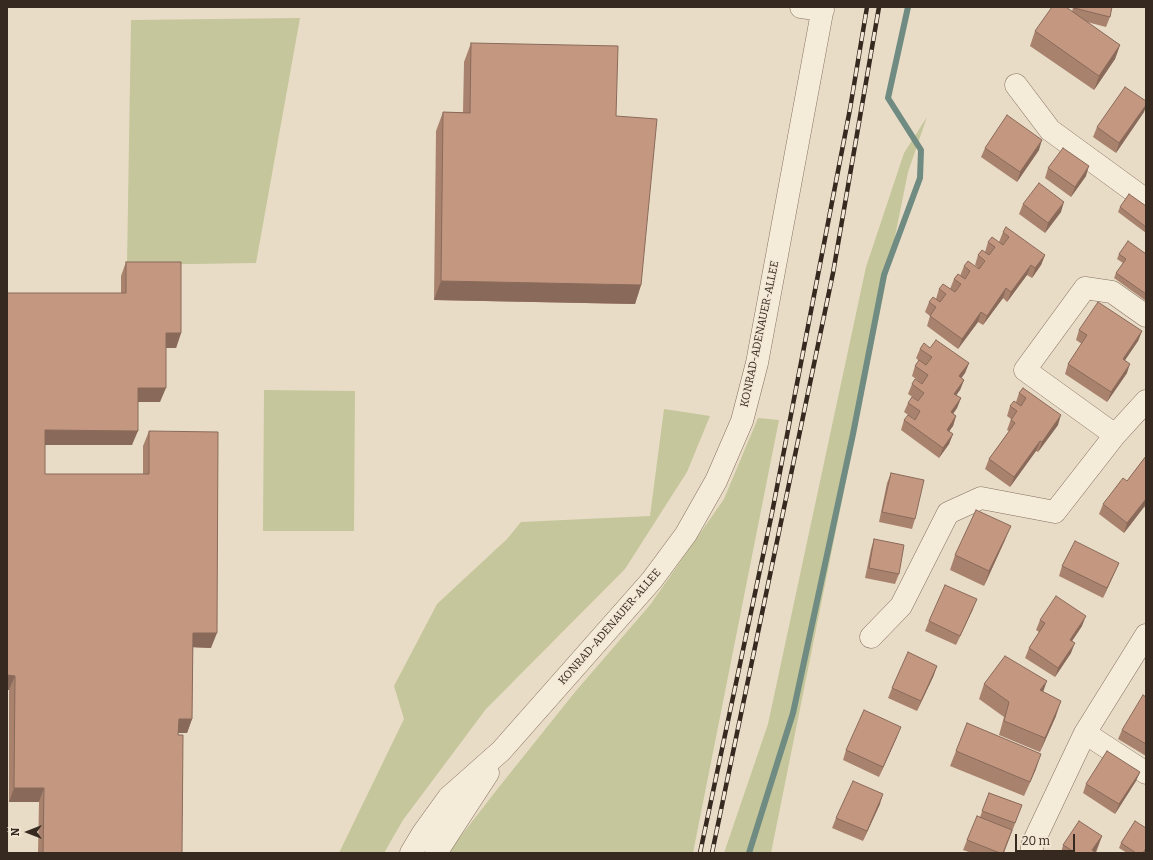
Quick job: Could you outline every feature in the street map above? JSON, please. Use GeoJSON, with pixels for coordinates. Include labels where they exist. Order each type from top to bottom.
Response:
{"type":"FeatureCollection","features":[{"type":"Feature","properties":{"kind":"street"},"geometry":{"type":"LineString","coordinates":[[801,7],[823,8]]}},
{"type":"Feature","properties":{"kind":"street","name":"KONRAD-ADENAUER-ALLEE"},"geometry":{"type":"LineString","coordinates":[[411,853],[423,833],[449,798],[501,752],[652,580],[686,534],[716,481],[742,421],[757,363],[823,8]]}},
{"type":"Feature","properties":{"kind":"street"},"geometry":{"type":"LineString","coordinates":[[1016,85],[1050,130],[1146,200]]}},
{"type":"Feature","properties":{"kind":"street"},"geometry":{"type":"LineString","coordinates":[[1115,435],[1025,370],[1085,288],[1112,292],[1146,316]]}},
{"type":"Feature","properties":{"kind":"street"},"geometry":{"type":"LineString","coordinates":[[872,637],[901,606],[948,513],[980,498],[1054,512],[1115,435],[1146,402]]}},
{"type":"Feature","properties":{"kind":"street"},"geometry":{"type":"LineString","coordinates":[[1031,853],[1033,844],[1085,733],[1146,635]]}},
{"type":"Feature","properties":{"kind":"street"},"geometry":{"type":"LineString","coordinates":[[1085,733],[1146,773]]}},
{"type":"Feature","properties":{"kind":"street","name":"KONRAD-ADENAUER-ALLEE"},"geometry":{"type":"LineString","coordinates":[[436,853],[501,752]]}},
{"type":"Feature","properties":{"kind":"green space"},"geometry":{"type":"Polygon","coordinates":[[[300,18],[256,263],[127,265],[131,20],[300,18]]]}},
{"type":"Feature","properties":{"kind":"green space"},"geometry":{"type":"Polygon","coordinates":[[[927,117],[908,172],[771,853],[724,853],[768,724],[866,267],[904,153],[927,117]]]}},
{"type":"Feature","properties":{"kind":"green space"},"geometry":{"type":"Polygon","coordinates":[[[264,390],[355,391],[354,531],[263,531],[264,390]]]}},
{"type":"Feature","properties":{"kind":"green space"},"geometry":{"type":"Polygon","coordinates":[[[664,409],[710,416],[687,472],[625,569],[486,709],[403,820],[384,853],[339,853],[404,719],[394,686],[437,604],[507,539],[521,522],[650,516],[664,409]]]}},
{"type":"Feature","properties":{"kind":"green space"},"geometry":{"type":"Polygon","coordinates":[[[758,418],[779,420],[693,853],[450,853],[453,846],[575,692],[650,605],[724,499],[758,418]]]}},
{"type":"Feature","properties":{"kind":"building"},"geometry":{"type":"Polygon","coordinates":[[[1052,7],[1066,7],[1120,45],[1099,76],[1035,31],[1052,7]]]}},
{"type":"Feature","properties":{"kind":"building"},"geometry":{"type":"Polygon","coordinates":[[[1074,7],[1112,7],[1110,17],[1074,7]]]}},
{"type":"Feature","properties":{"kind":"building"},"geometry":{"type":"Polygon","coordinates":[[[471,43],[618,46],[616,116],[657,119],[641,285],[441,281],[443,112],[470,113],[471,43]]]}},
{"type":"Feature","properties":{"kind":"building"},"geometry":{"type":"Polygon","coordinates":[[[1125,87],[1146,101],[1146,105],[1119,143],[1097,127],[1125,87]]]}},
{"type":"Feature","properties":{"kind":"building"},"geometry":{"type":"Polygon","coordinates":[[[1007,115],[1042,140],[1020,172],[985,148],[1007,115]]]}},
{"type":"Feature","properties":{"kind":"building"},"geometry":{"type":"Polygon","coordinates":[[[1063,148],[1089,166],[1075,187],[1048,168],[1063,148]]]}},
{"type":"Feature","properties":{"kind":"building"},"geometry":{"type":"Polygon","coordinates":[[[1039,183],[1064,202],[1048,223],[1023,204],[1039,183]]]}},
{"type":"Feature","properties":{"kind":"building"},"geometry":{"type":"Polygon","coordinates":[[[1129,194],[1146,206],[1146,227],[1120,207],[1129,194]]]}},
{"type":"Feature","properties":{"kind":"building"},"geometry":{"type":"Polygon","coordinates":[[[1006,227],[1045,255],[1035,268],[1031,265],[1011,292],[1006,288],[987,316],[981,312],[962,339],[930,316],[936,307],[929,302],[933,297],[940,302],[946,294],[939,289],[943,284],[955,292],[961,284],[954,279],[958,274],[965,279],[970,271],[964,266],[968,261],[979,269],[985,261],[978,255],[982,250],[989,255],[995,247],[988,242],[992,237],[1003,245],[1009,237],[1003,232],[1006,227]]]}},
{"type":"Feature","properties":{"kind":"building"},"geometry":{"type":"Polygon","coordinates":[[[1128,241],[1146,254],[1146,294],[1116,273],[1126,259],[1119,254],[1128,241]]]}},
{"type":"Feature","properties":{"kind":"building"},"geometry":{"type":"Polygon","coordinates":[[[126,262],[181,262],[181,333],[166,333],[166,388],[138,388],[138,431],[45,430],[45,474],[149,474],[149,431],[218,432],[217,633],[193,633],[192,719],[179,719],[178,735],[183,735],[182,853],[43,853],[44,788],[14,788],[15,676],[7,675],[7,293],[126,293],[126,262]]]}},
{"type":"Feature","properties":{"kind":"building"},"geometry":{"type":"Polygon","coordinates":[[[1098,302],[1142,331],[1123,359],[1130,364],[1111,392],[1068,364],[1087,335],[1079,330],[1098,302]]]}},
{"type":"Feature","properties":{"kind":"building"},"geometry":{"type":"Polygon","coordinates":[[[936,340],[969,363],[959,376],[964,380],[954,394],[961,398],[951,412],[956,416],[947,430],[953,434],[943,448],[904,420],[908,415],[915,420],[920,411],[908,403],[912,397],[918,401],[924,393],[912,384],[915,379],[922,384],[928,375],[915,366],[919,360],[926,365],[932,357],[920,349],[924,343],[930,348],[936,340]]]}},
{"type":"Feature","properties":{"kind":"building"},"geometry":{"type":"Polygon","coordinates":[[[1023,388],[1061,415],[1014,477],[989,459],[1015,423],[1011,420],[1017,411],[1010,406],[1014,401],[1021,406],[1026,398],[1019,393],[1023,388]]]}},
{"type":"Feature","properties":{"kind":"building"},"geometry":{"type":"Polygon","coordinates":[[[1146,456],[1146,499],[1127,523],[1103,504],[1123,478],[1127,481],[1146,456]]]}},
{"type":"Feature","properties":{"kind":"building"},"geometry":{"type":"Polygon","coordinates":[[[891,473],[924,480],[915,519],[882,512],[891,473]]]}},
{"type":"Feature","properties":{"kind":"building"},"geometry":{"type":"Polygon","coordinates":[[[976,510],[1011,526],[989,571],[955,555],[976,510]]]}},
{"type":"Feature","properties":{"kind":"building"},"geometry":{"type":"Polygon","coordinates":[[[874,539],[904,545],[899,574],[869,568],[874,539]]]}},
{"type":"Feature","properties":{"kind":"building"},"geometry":{"type":"Polygon","coordinates":[[[1075,541],[1119,563],[1107,588],[1062,566],[1075,541]]]}},
{"type":"Feature","properties":{"kind":"building"},"geometry":{"type":"Polygon","coordinates":[[[945,585],[977,599],[960,636],[929,621],[945,585]]]}},
{"type":"Feature","properties":{"kind":"building"},"geometry":{"type":"Polygon","coordinates":[[[1056,596],[1086,616],[1070,640],[1075,643],[1058,668],[1029,648],[1045,623],[1040,620],[1056,596]]]}},
{"type":"Feature","properties":{"kind":"building"},"geometry":{"type":"Polygon","coordinates":[[[908,652],[937,666],[921,701],[892,688],[908,652]]]}},
{"type":"Feature","properties":{"kind":"building"},"geometry":{"type":"Polygon","coordinates":[[[1005,656],[1047,681],[1040,690],[1061,701],[1045,738],[1004,721],[1009,702],[984,684],[1005,656]]]}},
{"type":"Feature","properties":{"kind":"building"},"geometry":{"type":"Polygon","coordinates":[[[1143,695],[1146,697],[1146,744],[1122,730],[1143,695]]]}},
{"type":"Feature","properties":{"kind":"building"},"geometry":{"type":"Polygon","coordinates":[[[864,710],[901,727],[883,767],[846,750],[864,710]]]}},
{"type":"Feature","properties":{"kind":"building"},"geometry":{"type":"Polygon","coordinates":[[[967,723],[1041,754],[1030,782],[956,751],[967,723]]]}},
{"type":"Feature","properties":{"kind":"building"},"geometry":{"type":"Polygon","coordinates":[[[1107,751],[1140,772],[1119,804],[1086,784],[1107,751]]]}},
{"type":"Feature","properties":{"kind":"building"},"geometry":{"type":"Polygon","coordinates":[[[853,781],[883,794],[867,831],[836,818],[853,781]]]}},
{"type":"Feature","properties":{"kind":"building"},"geometry":{"type":"Polygon","coordinates":[[[989,793],[1022,805],[1015,823],[982,811],[989,793]]]}},
{"type":"Feature","properties":{"kind":"building"},"geometry":{"type":"Polygon","coordinates":[[[977,816],[1012,830],[1003,853],[967,840],[977,816]]]}},
{"type":"Feature","properties":{"kind":"building"},"geometry":{"type":"Polygon","coordinates":[[[1079,821],[1102,836],[1092,850],[1096,853],[1076,853],[1063,845],[1079,821]]]}},
{"type":"Feature","properties":{"kind":"building"},"geometry":{"type":"Polygon","coordinates":[[[1135,821],[1146,828],[1146,848],[1143,853],[1136,853],[1121,843],[1135,821]]]}},
{"type":"Feature","properties":{"kind":"waterway"},"geometry":{"type":"LineString","coordinates":[[749,853],[793,713],[853,434],[884,275],[920,178],[921,150],[888,98],[908,7]]}},
{"type":"Feature","properties":{"kind":"railway"},"geometry":{"type":"LineString","coordinates":[[700,853],[772,513],[850,109],[867,7]]}},
{"type":"Feature","properties":{"kind":"railway"},"geometry":{"type":"LineString","coordinates":[[712,853],[833,273],[879,7]]}}]}
